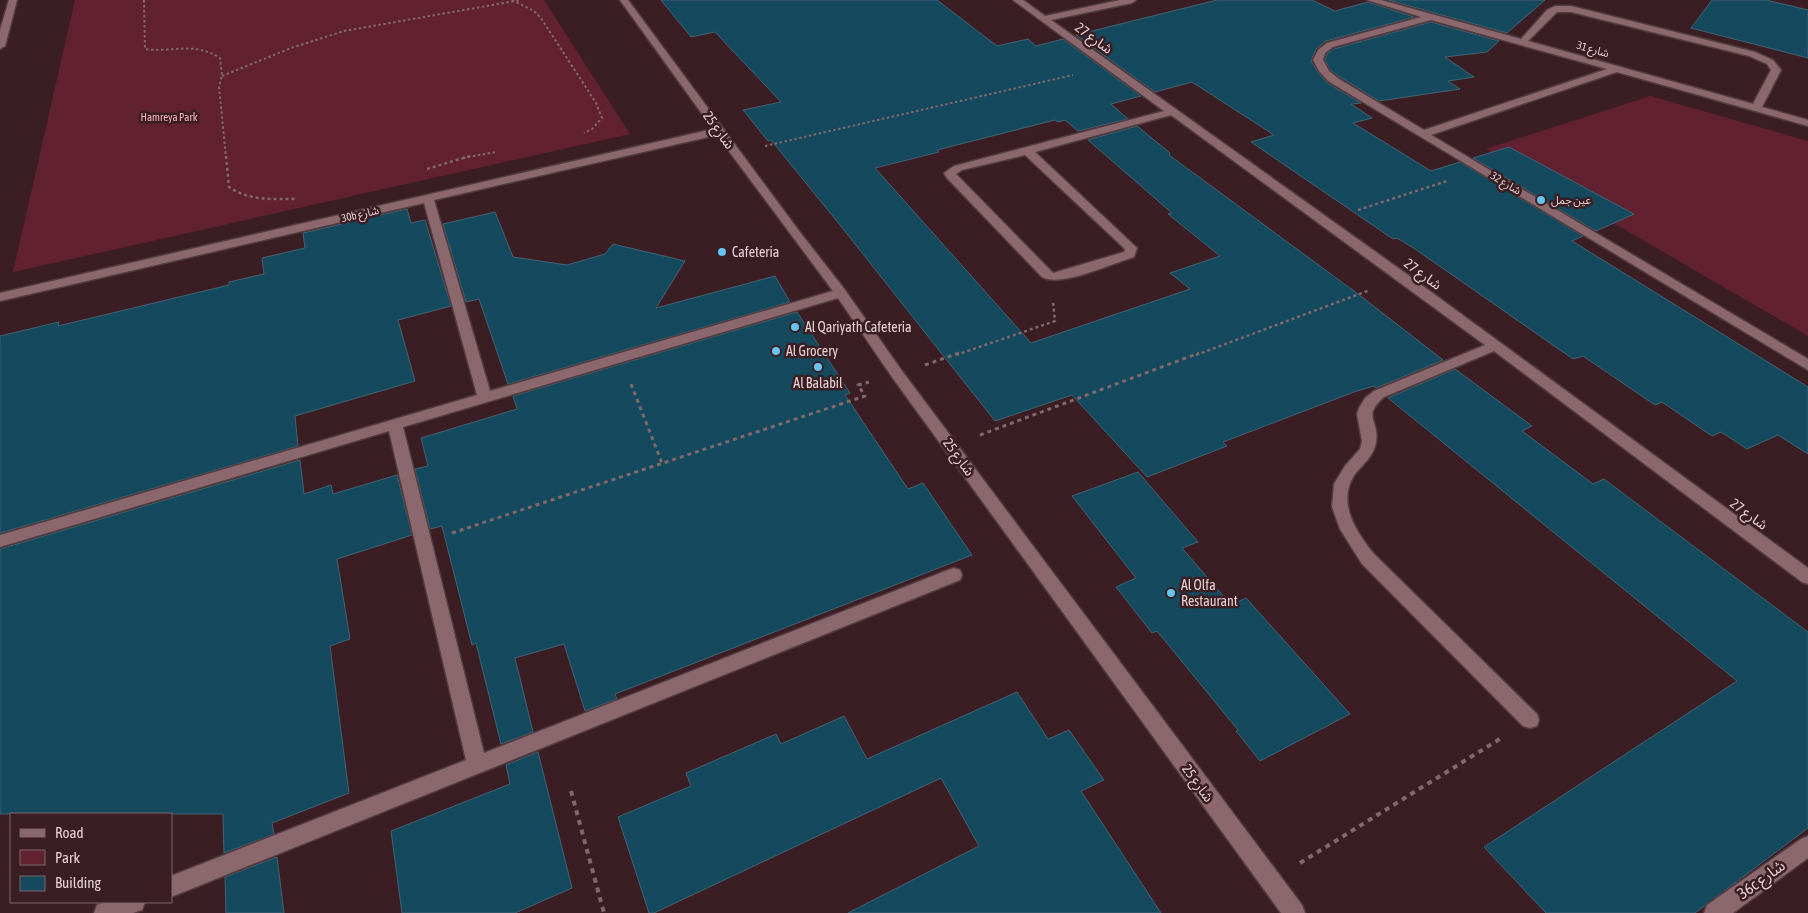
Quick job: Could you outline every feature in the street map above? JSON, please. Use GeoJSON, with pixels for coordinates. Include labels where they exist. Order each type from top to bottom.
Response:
{"type":"FeatureCollection","features":[{"type":"Feature","properties":{"kind":"street"},"geometry":{"type":"LineString","coordinates":[[0,46],[13,0]]}},
{"type":"Feature","properties":{"kind":"street","name":"شارع 25"},"geometry":{"type":"LineString","coordinates":[[624,0],[795,234],[841,293],[897,374],[1294,913]]}},
{"type":"Feature","properties":{"kind":"street","name":"شارع 27"},"geometry":{"type":"LineString","coordinates":[[1017,0],[1404,278],[1808,577]]}},
{"type":"Feature","properties":{"kind":"street"},"geometry":{"type":"LineString","coordinates":[[1043,19],[1132,0]]}},
{"type":"Feature","properties":{"kind":"street","name":"شارع 31"},"geometry":{"type":"LineString","coordinates":[[1371,0],[1808,123]]}},
{"type":"Feature","properties":{"kind":"street"},"geometry":{"type":"LineString","coordinates":[[1523,42],[1550,12],[1555,9],[1571,9],[1752,54],[1770,62],[1776,70],[1756,109]]}},
{"type":"Feature","properties":{"kind":"street","name":"شارع 32"},"geometry":{"type":"LineString","coordinates":[[1431,17],[1330,45],[1321,52],[1318,60],[1321,69],[1330,78],[1808,365]]}},
{"type":"Feature","properties":{"kind":"street"},"geometry":{"type":"LineString","coordinates":[[1423,134],[1618,70]]}},
{"type":"Feature","properties":{"kind":"street"},"geometry":{"type":"LineString","coordinates":[[1027,151],[1131,248],[1127,256],[1062,276],[1051,276],[1043,272],[950,176],[950,173],[958,168],[1171,112]]}},
{"type":"Feature","properties":{"kind":"street","name":"30b شارع"},"geometry":{"type":"LineString","coordinates":[[0,297],[720,131]]}},
{"type":"Feature","properties":{"kind":"street"},"geometry":{"type":"LineString","coordinates":[[428,198],[485,398]]}},
{"type":"Feature","properties":{"kind":"street"},"geometry":{"type":"LineString","coordinates":[[0,540],[841,293]]}},
{"type":"Feature","properties":{"kind":"street"},"geometry":{"type":"LineString","coordinates":[[1495,346],[1379,394],[1369,401],[1364,411],[1368,436],[1367,449],[1346,474],[1340,493],[1341,514],[1350,536],[1368,559],[1530,720]]}},
{"type":"Feature","properties":{"kind":"street"},"geometry":{"type":"LineString","coordinates":[[395,424],[477,765]]}},
{"type":"Feature","properties":{"kind":"street"},"geometry":{"type":"LineString","coordinates":[[172,887],[954,575]]}},
{"type":"Feature","properties":{"kind":"street","name":"36c شارع"},"geometry":{"type":"LineString","coordinates":[[1715,913],[1808,846]]}},
{"type":"Feature","properties":{"kind":"street"},"geometry":{"type":"LineString","coordinates":[[105,913],[131,903]]}},
{"type":"Feature","properties":{"kind":"path"},"geometry":{"type":"LineString","coordinates":[[144,0],[145,49],[154,51],[200,48],[210,50],[220,58],[222,76],[219,86],[229,187],[234,192],[251,197],[298,198]]}},
{"type":"Feature","properties":{"kind":"path"},"geometry":{"type":"LineString","coordinates":[[512,0],[534,11],[542,18],[596,103],[602,118],[592,129],[584,133]]}},
{"type":"Feature","properties":{"kind":"path"},"geometry":{"type":"LineString","coordinates":[[222,76],[293,46],[328,36],[372,25],[521,0]]}},
{"type":"Feature","properties":{"kind":"path"},"geometry":{"type":"LineString","coordinates":[[735,152],[1108,67]]}},
{"type":"Feature","properties":{"kind":"path"},"geometry":{"type":"LineString","coordinates":[[422,170],[460,158],[502,152]]}},
{"type":"Feature","properties":{"kind":"path"},"geometry":{"type":"LineString","coordinates":[[1324,221],[1483,169]]}},
{"type":"Feature","properties":{"kind":"path"},"geometry":{"type":"LineString","coordinates":[[423,542],[865,396],[858,385],[897,374],[1055,321],[1051,276]]}},
{"type":"Feature","properties":{"kind":"path"},"geometry":{"type":"LineString","coordinates":[[951,446],[1404,278]]}},
{"type":"Feature","properties":{"kind":"path"},"geometry":{"type":"LineString","coordinates":[[621,358],[662,463]]}},
{"type":"Feature","properties":{"kind":"path"},"geometry":{"type":"LineString","coordinates":[[1270,882],[1530,720]]}},
{"type":"Feature","properties":{"kind":"path"},"geometry":{"type":"LineString","coordinates":[[570,791],[604,913]]}},
{"type":"Feature","properties":{"kind":"green space","name":"Hamreya Park"},"geometry":{"type":"Polygon","coordinates":[[[75,0],[544,0],[630,134],[13,272],[75,0]]]}},
{"type":"Feature","properties":{"kind":"green space"},"geometry":{"type":"Polygon","coordinates":[[[1650,96],[1808,141],[1808,336],[1486,149],[1650,96]]]}},
{"type":"Feature","properties":{"kind":"building"},"geometry":{"type":"Polygon","coordinates":[[[661,0],[937,0],[997,46],[1028,39],[1036,46],[1063,39],[1141,96],[1111,104],[1128,119],[1078,131],[1065,120],[1058,122],[1055,120],[875,168],[1031,343],[1190,289],[1170,273],[1220,256],[1168,214],[1172,213],[1088,140],[1137,126],[1170,153],[1169,155],[1358,294],[1443,360],[1376,388],[1374,386],[1354,392],[1223,442],[1227,446],[1147,477],[1072,395],[995,421],[844,230],[771,140],[768,141],[743,110],[781,102],[715,32],[691,37],[661,0]]]}},
{"type":"Feature","properties":{"kind":"building"},"geometry":{"type":"Polygon","coordinates":[[[1217,0],[1312,0],[1335,11],[1368,2],[1414,17],[1326,41],[1316,49],[1311,61],[1318,72],[1327,83],[1361,103],[1351,104],[1372,118],[1353,123],[1431,171],[1460,162],[1583,236],[1572,241],[1808,387],[1808,454],[1778,435],[1747,449],[1721,432],[1712,436],[1662,402],[1655,405],[1583,356],[1573,359],[1415,249],[1397,238],[1393,239],[1251,142],[1274,135],[1192,82],[1155,92],[1076,35],[1217,0]]]}},
{"type":"Feature","properties":{"kind":"building"},"geometry":{"type":"Polygon","coordinates":[[[1388,0],[1545,0],[1507,33],[1388,0]]]}},
{"type":"Feature","properties":{"kind":"building"},"geometry":{"type":"Polygon","coordinates":[[[1712,0],[1766,0],[1808,10],[1808,58],[1691,28],[1712,0]]]}},
{"type":"Feature","properties":{"kind":"building"},"geometry":{"type":"Polygon","coordinates":[[[1431,22],[1499,41],[1487,52],[1445,57],[1474,77],[1448,81],[1460,89],[1379,101],[1330,70],[1325,60],[1327,54],[1334,49],[1431,22]]]}},
{"type":"Feature","properties":{"kind":"building"},"geometry":{"type":"Polygon","coordinates":[[[1509,147],[1634,214],[1596,231],[1473,158],[1509,147]]]}},
{"type":"Feature","properties":{"kind":"building"},"geometry":{"type":"Polygon","coordinates":[[[407,209],[411,223],[425,220],[451,306],[398,320],[415,381],[295,416],[298,446],[0,533],[0,336],[59,322],[58,326],[229,285],[229,282],[264,274],[262,258],[305,248],[303,233],[407,209]]]}},
{"type":"Feature","properties":{"kind":"building"},"geometry":{"type":"Polygon","coordinates":[[[495,212],[513,257],[567,265],[605,254],[613,244],[685,261],[656,308],[775,276],[790,302],[508,384],[479,299],[466,302],[443,224],[495,212]]]}},
{"type":"Feature","properties":{"kind":"building"},"geometry":{"type":"Polygon","coordinates":[[[797,312],[850,393],[845,395],[908,489],[923,483],[972,555],[615,694],[617,699],[585,711],[564,644],[515,658],[533,732],[501,744],[476,643],[472,645],[442,526],[430,529],[415,469],[428,466],[421,438],[517,409],[513,396],[797,312]]]}},
{"type":"Feature","properties":{"kind":"building"},"geometry":{"type":"Polygon","coordinates":[[[1455,369],[1532,426],[1522,431],[1593,484],[1604,479],[1808,632],[1808,828],[1695,913],[1546,913],[1484,847],[1737,681],[1388,398],[1455,369]]]}},
{"type":"Feature","properties":{"kind":"building"},"geometry":{"type":"Polygon","coordinates":[[[300,460],[304,494],[331,485],[333,494],[397,475],[412,535],[337,559],[350,639],[330,646],[349,793],[272,823],[274,834],[224,853],[223,814],[0,814],[0,549],[300,460]]]}},
{"type":"Feature","properties":{"kind":"building"},"geometry":{"type":"Polygon","coordinates":[[[1138,472],[1198,542],[1182,548],[1231,605],[1246,598],[1350,714],[1260,761],[1236,731],[1238,730],[1157,631],[1152,633],[1116,587],[1136,578],[1072,496],[1138,472]]]}},
{"type":"Feature","properties":{"kind":"building"},"geometry":{"type":"Polygon","coordinates":[[[1017,692],[1048,739],[1069,730],[1104,780],[1081,791],[1161,913],[848,913],[979,846],[941,778],[654,913],[649,913],[618,817],[691,786],[686,773],[776,734],[781,744],[844,716],[867,759],[1017,692]]]}},
{"type":"Feature","properties":{"kind":"building"},"geometry":{"type":"Polygon","coordinates":[[[538,752],[572,888],[515,913],[402,913],[391,831],[510,784],[506,765],[538,752]]]}},
{"type":"Feature","properties":{"kind":"building"},"geometry":{"type":"Polygon","coordinates":[[[277,857],[284,913],[226,913],[225,877],[277,857]]]}},
{"type":"Feature","properties":{"kind":"place","name":"عين جمل"},"geometry":{"type":"Point","coordinates":[1541,200]}},
{"type":"Feature","properties":{"kind":"place","name":"Cafeteria"},"geometry":{"type":"Point","coordinates":[722,252]}},
{"type":"Feature","properties":{"kind":"place","name":"Al Qariyath Cafeteria"},"geometry":{"type":"Point","coordinates":[795,327]}},
{"type":"Feature","properties":{"kind":"place","name":"Al Grocery"},"geometry":{"type":"Point","coordinates":[776,351]}},
{"type":"Feature","properties":{"kind":"place","name":"Al Balabil"},"geometry":{"type":"Point","coordinates":[818,367]}},
{"type":"Feature","properties":{"kind":"place","name":"Al Olfa Restaurant"},"geometry":{"type":"Point","coordinates":[1171,593]}}]}
